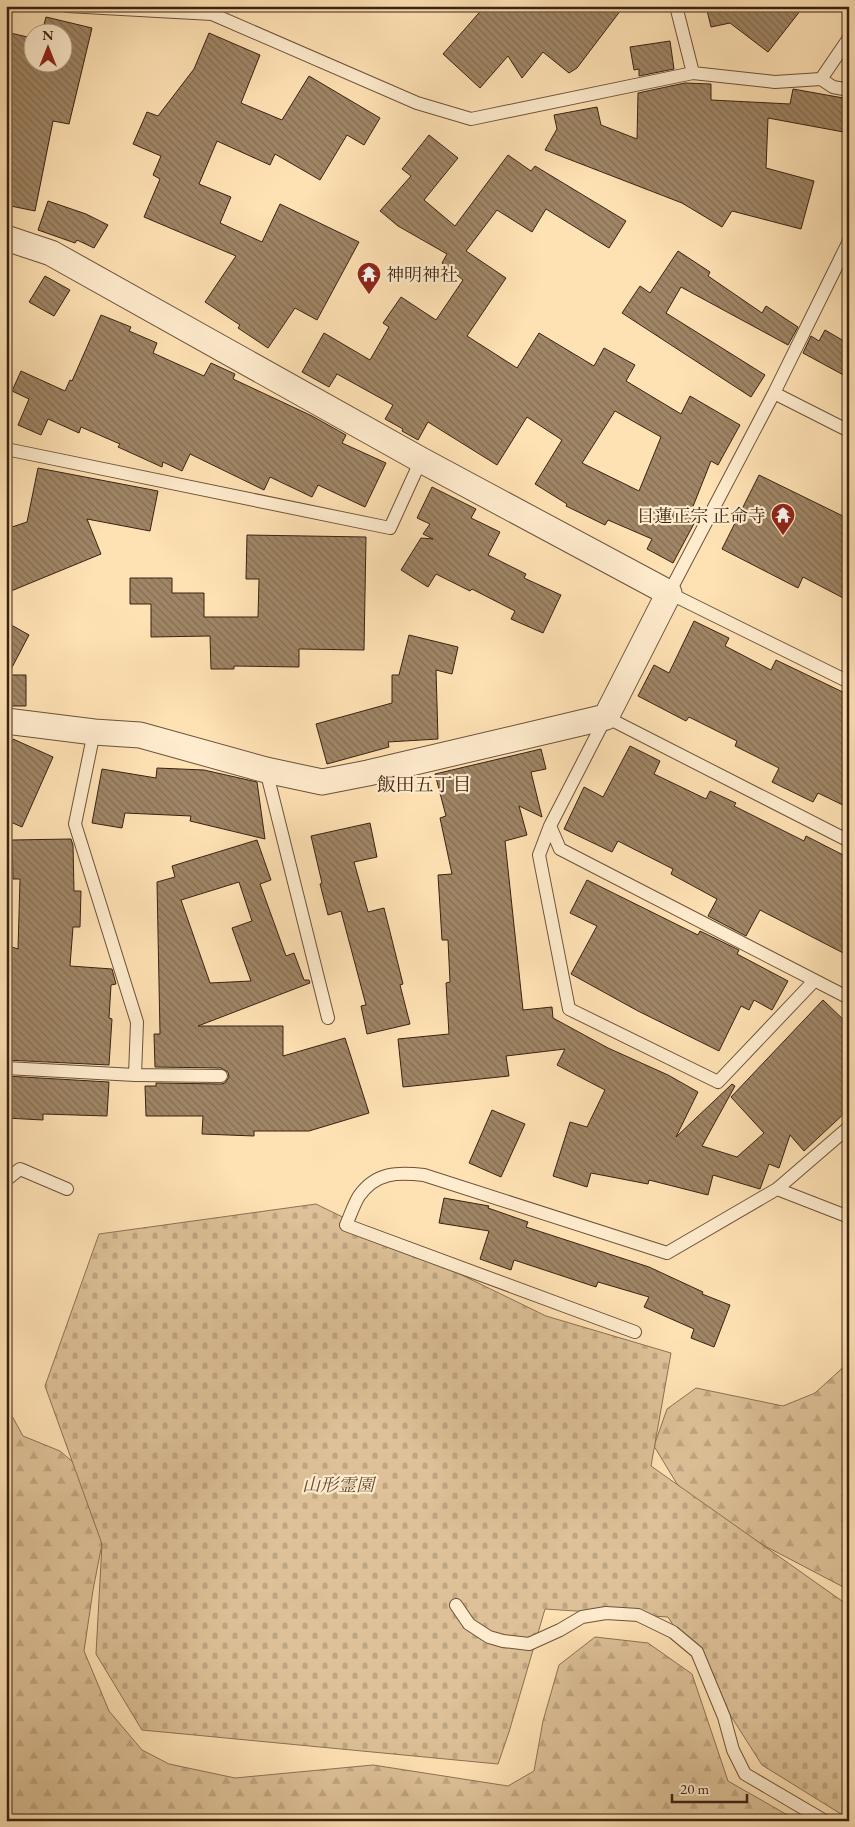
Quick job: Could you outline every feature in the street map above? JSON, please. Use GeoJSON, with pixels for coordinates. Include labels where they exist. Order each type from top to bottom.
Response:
{"type":"FeatureCollection","features":[{"type":"Feature","properties":{"kind":"street"},"geometry":{"type":"LineString","coordinates":[[6,238],[51,253],[421,460],[669,593],[606,717],[322,782],[266,770],[140,735],[94,732],[6,721]]}},
{"type":"Feature","properties":{"kind":"lane"},"geometry":{"type":"LineString","coordinates":[[67,6],[213,10],[417,103],[471,119],[693,73],[775,82],[821,79],[833,87],[849,90]]}},
{"type":"Feature","properties":{"kind":"lane"},"geometry":{"type":"LineString","coordinates":[[676,6],[693,73]]}},
{"type":"Feature","properties":{"kind":"lane"},"geometry":{"type":"LineString","coordinates":[[821,79],[849,38]]}},
{"type":"Feature","properties":{"kind":"lane"},"geometry":{"type":"LineString","coordinates":[[849,241],[774,393],[669,593],[849,682]]}},
{"type":"Feature","properties":{"kind":"lane"},"geometry":{"type":"LineString","coordinates":[[774,393],[849,431]]}},
{"type":"Feature","properties":{"kind":"lane"},"geometry":{"type":"LineString","coordinates":[[6,449],[390,528],[421,460]]}},
{"type":"Feature","properties":{"kind":"lane"},"geometry":{"type":"LineString","coordinates":[[814,981],[718,1082],[569,1009],[539,855],[550,826],[606,717],[849,841]]}},
{"type":"Feature","properties":{"kind":"lane"},"geometry":{"type":"LineString","coordinates":[[94,732],[75,824],[137,1022],[135,1075]]}},
{"type":"Feature","properties":{"kind":"lane"},"geometry":{"type":"LineString","coordinates":[[266,770],[328,1018]]}},
{"type":"Feature","properties":{"kind":"lane"},"geometry":{"type":"LineString","coordinates":[[550,826],[560,850],[849,998]]}},
{"type":"Feature","properties":{"kind":"lane"},"geometry":{"type":"LineString","coordinates":[[6,1068],[135,1075],[221,1076]]}},
{"type":"Feature","properties":{"kind":"lane"},"geometry":{"type":"LineString","coordinates":[[635,1332],[346,1225],[360,1196],[380,1177],[405,1173],[424,1175],[667,1253],[777,1189],[849,1127]]}},
{"type":"Feature","properties":{"kind":"lane"},"geometry":{"type":"LineString","coordinates":[[6,1180],[20,1170],[68,1189]]}},
{"type":"Feature","properties":{"kind":"lane"},"geometry":{"type":"LineString","coordinates":[[777,1189],[849,1218]]}},
{"type":"Feature","properties":{"kind":"lane"},"geometry":{"type":"LineString","coordinates":[[456,1605],[469,1624],[489,1636],[503,1641],[529,1644],[560,1630],[582,1617],[606,1614],[638,1615],[673,1632],[697,1652],[724,1717],[733,1750],[745,1774],[825,1821]]}},
{"type":"Feature","properties":{"kind":"green space","name":"山形霊園"},"geometry":{"type":"Polygon","coordinates":[[[316,1204],[546,1316],[671,1353],[651,1466],[849,1606],[849,1819],[762,1765],[668,1617],[545,1609],[498,1764],[142,1730],[96,1654],[102,1544],[45,1386],[99,1234],[316,1204]]]}},
{"type":"Feature","properties":{"kind":"green space"},"geometry":{"type":"Polygon","coordinates":[[[849,1362],[849,1590],[763,1545],[717,1518],[677,1484],[654,1446],[667,1409],[696,1388],[783,1406],[815,1393],[849,1362]]]}},
{"type":"Feature","properties":{"kind":"green space"},"geometry":{"type":"Polygon","coordinates":[[[6,1405],[23,1436],[60,1451],[88,1475],[102,1544],[84,1651],[109,1711],[142,1750],[169,1764],[235,1778],[373,1765],[508,1786],[534,1771],[543,1721],[559,1665],[595,1637],[648,1643],[692,1674],[728,1781],[798,1821],[6,1821],[6,1405]]]}},
{"type":"Feature","properties":{"kind":"building"},"geometry":{"type":"Polygon","coordinates":[[[485,6],[624,6],[577,68],[569,73],[543,52],[522,78],[508,56],[480,88],[443,54],[485,6]]]}},
{"type":"Feature","properties":{"kind":"building"},"geometry":{"type":"Polygon","coordinates":[[[706,6],[804,6],[768,52],[730,23],[711,27],[706,6]]]}},
{"type":"Feature","properties":{"kind":"building"},"geometry":{"type":"Polygon","coordinates":[[[46,17],[67,22],[45,22],[46,17]]]}},
{"type":"Feature","properties":{"kind":"building"},"geometry":{"type":"Polygon","coordinates":[[[72,23],[92,28],[69,124],[53,121],[35,211],[6,205],[6,32],[22,36],[22,72],[72,72],[72,23]]]}},
{"type":"Feature","properties":{"kind":"building"},"geometry":{"type":"Polygon","coordinates":[[[209,33],[260,55],[241,103],[282,120],[309,76],[380,118],[364,145],[347,135],[320,180],[275,154],[270,165],[217,141],[199,184],[231,197],[220,223],[262,242],[280,204],[359,242],[317,320],[295,308],[268,348],[238,328],[240,325],[205,302],[236,256],[144,217],[160,179],[153,175],[161,156],[133,144],[147,112],[158,116],[194,69],[209,33]]]}},
{"type":"Feature","properties":{"kind":"building"},"geometry":{"type":"Polygon","coordinates":[[[670,41],[674,69],[639,76],[639,69],[634,70],[630,47],[670,41]]]}},
{"type":"Feature","properties":{"kind":"building"},"geometry":{"type":"Polygon","coordinates":[[[685,83],[711,84],[711,100],[790,104],[793,89],[849,99],[849,133],[768,118],[766,168],[814,181],[801,229],[732,211],[722,227],[682,203],[545,150],[557,129],[554,115],[597,107],[601,125],[637,139],[638,93],[685,83]]]}},
{"type":"Feature","properties":{"kind":"building"},"geometry":{"type":"Polygon","coordinates":[[[429,135],[458,158],[424,200],[455,226],[508,155],[531,171],[535,166],[626,221],[609,248],[546,209],[532,232],[497,210],[466,251],[506,278],[467,336],[517,368],[539,333],[594,366],[604,348],[635,365],[626,381],[681,414],[690,396],[740,425],[718,465],[711,461],[690,514],[697,518],[673,563],[647,549],[652,539],[608,520],[605,525],[566,506],[567,504],[535,484],[562,440],[527,417],[497,465],[428,422],[418,440],[402,431],[403,429],[385,419],[393,405],[337,374],[329,387],[302,372],[324,333],[370,360],[389,327],[383,323],[401,297],[436,320],[463,280],[442,263],[447,254],[398,226],[380,211],[411,176],[402,169],[429,135]],[[615,411],[582,463],[639,491],[661,437],[615,411]]]}},
{"type":"Feature","properties":{"kind":"building"},"geometry":{"type":"Polygon","coordinates":[[[48,201],[86,214],[108,225],[94,248],[77,240],[75,243],[38,230],[48,201]]]}},
{"type":"Feature","properties":{"kind":"building"},"geometry":{"type":"Polygon","coordinates":[[[678,251],[710,272],[708,276],[762,313],[766,306],[798,327],[788,345],[681,287],[666,313],[765,375],[751,397],[622,313],[640,286],[650,293],[678,251]]]}},
{"type":"Feature","properties":{"kind":"building"},"geometry":{"type":"Polygon","coordinates":[[[45,276],[70,290],[54,316],[29,302],[45,276]]]}},
{"type":"Feature","properties":{"kind":"building"},"geometry":{"type":"Polygon","coordinates":[[[101,315],[131,327],[129,331],[157,343],[153,353],[204,376],[211,363],[235,374],[233,379],[312,416],[346,435],[342,443],[386,463],[365,507],[318,485],[312,497],[270,477],[264,490],[190,454],[182,471],[163,462],[162,467],[118,447],[120,444],[81,427],[79,433],[48,419],[41,435],[18,425],[29,399],[12,391],[21,371],[65,391],[70,380],[72,381],[101,315]]]}},
{"type":"Feature","properties":{"kind":"building"},"geometry":{"type":"Polygon","coordinates":[[[825,330],[849,344],[849,378],[803,353],[811,336],[819,341],[825,330]]]}},
{"type":"Feature","properties":{"kind":"building"},"geometry":{"type":"Polygon","coordinates":[[[38,468],[158,491],[150,531],[87,519],[101,554],[11,591],[6,581],[6,529],[27,522],[38,468]]]}},
{"type":"Feature","properties":{"kind":"building"},"geometry":{"type":"Polygon","coordinates":[[[759,475],[849,519],[849,601],[803,577],[798,588],[722,549],[759,475]]]}},
{"type":"Feature","properties":{"kind":"building"},"geometry":{"type":"Polygon","coordinates":[[[432,487],[476,509],[471,518],[500,532],[488,555],[526,574],[524,578],[561,595],[543,633],[511,619],[515,611],[472,589],[470,591],[436,574],[428,587],[401,570],[421,538],[433,539],[423,534],[430,524],[417,518],[432,487]]]}},
{"type":"Feature","properties":{"kind":"building"},"geometry":{"type":"Polygon","coordinates":[[[247,535],[366,537],[364,650],[299,649],[299,667],[234,666],[234,669],[211,669],[210,636],[151,637],[151,604],[130,604],[130,578],[172,578],[172,593],[204,593],[204,617],[258,617],[259,579],[246,579],[247,535]]]}},
{"type":"Feature","properties":{"kind":"building"},"geometry":{"type":"Polygon","coordinates":[[[694,621],[729,638],[725,646],[771,670],[776,660],[849,695],[849,808],[818,793],[813,802],[772,782],[779,768],[735,746],[737,741],[689,717],[686,721],[638,696],[654,665],[669,673],[694,621]]]}},
{"type":"Feature","properties":{"kind":"building"},"geometry":{"type":"Polygon","coordinates":[[[6,622],[29,635],[8,675],[26,675],[26,706],[6,706],[6,622]]]}},
{"type":"Feature","properties":{"kind":"building"},"geometry":{"type":"Polygon","coordinates":[[[409,635],[458,647],[452,674],[436,670],[438,739],[388,742],[389,747],[327,764],[316,724],[392,703],[392,675],[399,675],[409,635]]]}},
{"type":"Feature","properties":{"kind":"building"},"geometry":{"type":"Polygon","coordinates":[[[13,739],[53,757],[22,827],[6,820],[6,754],[13,739]]]}},
{"type":"Feature","properties":{"kind":"building"},"geometry":{"type":"Polygon","coordinates":[[[630,746],[660,761],[654,774],[706,799],[710,791],[736,803],[734,806],[804,841],[806,836],[849,858],[849,956],[760,910],[746,936],[708,916],[717,899],[671,874],[673,869],[618,841],[612,852],[564,829],[584,787],[603,797],[630,746]]]}},
{"type":"Feature","properties":{"kind":"building"},"geometry":{"type":"Polygon","coordinates":[[[541,749],[546,769],[531,772],[542,817],[519,806],[527,835],[505,841],[523,1010],[552,1007],[553,1018],[608,1048],[668,1075],[698,1092],[676,1137],[732,1084],[735,1086],[702,1146],[737,1157],[764,1133],[731,1097],[823,1000],[849,1025],[849,1109],[804,1151],[790,1135],[779,1168],[769,1164],[760,1189],[713,1175],[708,1195],[649,1180],[648,1184],[591,1173],[587,1187],[553,1176],[570,1122],[587,1127],[605,1090],[557,1065],[565,1049],[506,1056],[509,1076],[403,1087],[398,1039],[449,1034],[446,983],[450,982],[448,940],[442,940],[438,875],[452,874],[440,818],[446,816],[435,774],[541,749]]]}},
{"type":"Feature","properties":{"kind":"building"},"geometry":{"type":"Polygon","coordinates":[[[157,768],[204,770],[257,782],[265,839],[190,821],[191,816],[125,813],[122,828],[92,823],[102,769],[156,778],[157,768]]]}},
{"type":"Feature","properties":{"kind":"building"},"geometry":{"type":"Polygon","coordinates":[[[370,823],[377,857],[354,862],[368,912],[384,908],[403,984],[400,985],[410,1024],[367,1034],[361,1006],[366,1005],[341,911],[328,915],[311,836],[370,823]]]}},
{"type":"Feature","properties":{"kind":"building"},"geometry":{"type":"Polygon","coordinates":[[[71,839],[73,845],[74,891],[81,891],[80,927],[73,927],[70,966],[112,969],[116,984],[111,985],[109,1018],[112,1019],[109,1065],[6,1060],[6,945],[18,949],[20,879],[13,879],[12,840],[71,839]]]}},
{"type":"Feature","properties":{"kind":"building"},"geometry":{"type":"Polygon","coordinates":[[[257,840],[271,880],[260,884],[286,956],[294,953],[304,980],[309,980],[310,983],[198,1026],[283,1026],[283,1056],[345,1038],[369,1113],[309,1131],[254,1131],[254,1136],[202,1134],[203,1116],[146,1116],[145,1086],[156,1086],[156,1083],[221,1084],[225,1083],[229,1077],[228,1072],[221,1068],[155,1067],[154,1034],[160,1034],[157,882],[175,877],[172,866],[257,840]],[[239,882],[181,900],[210,983],[251,981],[232,928],[252,921],[239,882]]]}},
{"type":"Feature","properties":{"kind":"building"},"geometry":{"type":"Polygon","coordinates":[[[587,880],[698,935],[700,931],[739,950],[737,954],[788,981],[772,1010],[754,1000],[749,1010],[741,1006],[719,1051],[638,1011],[571,974],[597,926],[570,913],[587,880]]]}},
{"type":"Feature","properties":{"kind":"building"},"geometry":{"type":"Polygon","coordinates":[[[6,1076],[109,1082],[107,1116],[43,1114],[43,1120],[6,1118],[6,1076]]]}},
{"type":"Feature","properties":{"kind":"building"},"geometry":{"type":"Polygon","coordinates":[[[492,1110],[525,1124],[501,1177],[469,1163],[492,1110]]]}},
{"type":"Feature","properties":{"kind":"building"},"geometry":{"type":"Polygon","coordinates":[[[444,1198],[489,1206],[488,1208],[528,1222],[526,1227],[649,1267],[703,1292],[702,1294],[730,1305],[714,1347],[691,1338],[694,1329],[644,1307],[649,1297],[598,1282],[596,1287],[514,1260],[511,1270],[480,1259],[489,1231],[439,1223],[444,1198]]]}},
{"type":"Feature","properties":{"kind":"place","name":"神明神社"},"geometry":{"type":"Point","coordinates":[369,295]}},
{"type":"Feature","properties":{"kind":"place","name":"日蓮正宗 正命寺"},"geometry":{"type":"Point","coordinates":[783,536]}},
{"type":"Feature","properties":{"kind":"district","name":"飯田五丁目"},"geometry":{"type":"Point","coordinates":[424,784]}}]}
